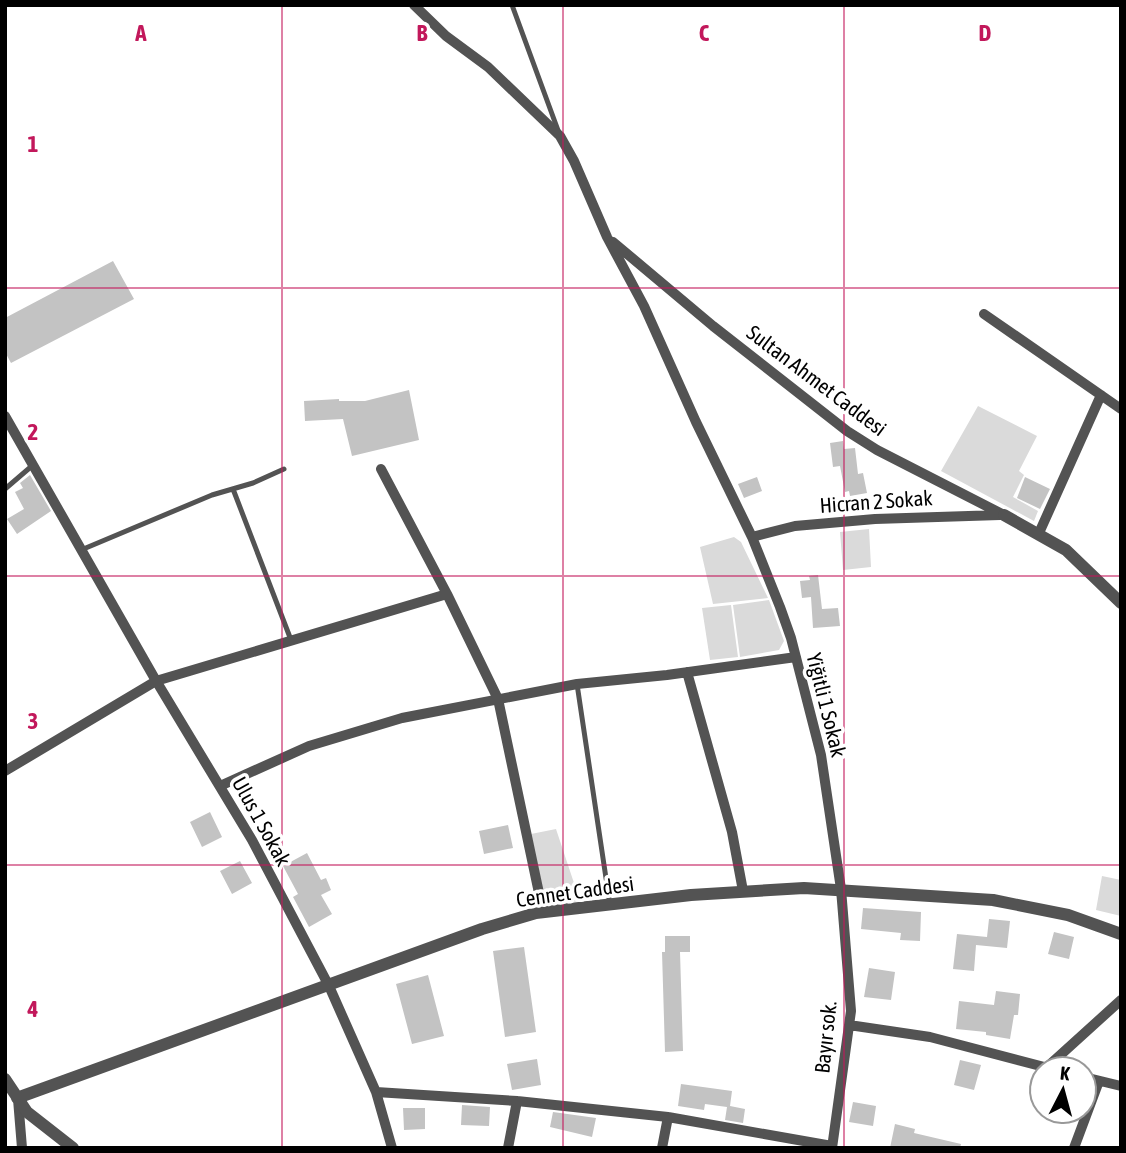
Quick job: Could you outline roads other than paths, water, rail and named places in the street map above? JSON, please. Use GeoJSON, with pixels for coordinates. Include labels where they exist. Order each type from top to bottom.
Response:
{"type":"FeatureCollection","features":[{"type":"Feature","properties":{"kind":"street","name":"Yiğitli 1 Sokak"},"geometry":{"type":"LineString","coordinates":[[414,5],[446,36],[506,83],[560,136],[574,161],[607,237],[644,306],[752,537],[780,607],[821,755],[841,889]]}},
{"type":"Feature","properties":{"kind":"street","name":"Sultan Ahmet Caddesi"},"geometry":{"type":"LineString","coordinates":[[607,237],[712,326],[847,431],[877,450],[1039,533],[1066,550],[1121,603]]}},
{"type":"Feature","properties":{"kind":"street"},"geometry":{"type":"LineString","coordinates":[[984,314],[1121,409]]}},
{"type":"Feature","properties":{"kind":"street"},"geometry":{"type":"LineString","coordinates":[[1039,533],[1101,395]]}},
{"type":"Feature","properties":{"kind":"street","name":"Ulus 1 Sokak"},"geometry":{"type":"LineString","coordinates":[[5,416],[156,680],[252,840],[329,986],[376,1092],[392,1148]]}},
{"type":"Feature","properties":{"kind":"street"},"geometry":{"type":"LineString","coordinates":[[381,469],[447,594],[498,699],[543,912]]}},
{"type":"Feature","properties":{"kind":"street","name":"Hicran 2 Sokak"},"geometry":{"type":"LineString","coordinates":[[752,537],[777,529],[808,525],[946,515],[1004,515]]}},
{"type":"Feature","properties":{"kind":"street"},"geometry":{"type":"LineString","coordinates":[[5,771],[156,680],[447,594]]}},
{"type":"Feature","properties":{"kind":"street"},"geometry":{"type":"LineString","coordinates":[[220,786],[278,759],[340,735],[402,719],[577,684],[796,657]]}},
{"type":"Feature","properties":{"kind":"street"},"geometry":{"type":"LineString","coordinates":[[687,672],[732,832],[743,891]]}},
{"type":"Feature","properties":{"kind":"street","name":"Cennet Caddesi"},"geometry":{"type":"LineString","coordinates":[[17,1098],[505,921],[543,912],[743,891],[841,889],[993,900],[1068,915],[1121,934]]}},
{"type":"Feature","properties":{"kind":"street","name":"Bayır sok."},"geometry":{"type":"LineString","coordinates":[[832,1147],[851,1011],[841,889]]}},
{"type":"Feature","properties":{"kind":"street"},"geometry":{"type":"LineString","coordinates":[[1063,1055],[1121,1000]]}},
{"type":"Feature","properties":{"kind":"street"},"geometry":{"type":"LineString","coordinates":[[849,1024],[930,1037],[1028,1063]]}},
{"type":"Feature","properties":{"kind":"street"},"geometry":{"type":"LineString","coordinates":[[5,1079],[27,1112],[73,1148]]}},
{"type":"Feature","properties":{"kind":"street"},"geometry":{"type":"LineString","coordinates":[[1074,1148],[1099,1081],[1121,1086]]}},
{"type":"Feature","properties":{"kind":"street"},"geometry":{"type":"LineString","coordinates":[[376,1092],[517,1101],[668,1118],[832,1147]]}},
{"type":"Feature","properties":{"kind":"street"},"geometry":{"type":"LineString","coordinates":[[17,1098],[22,1148]]}},
{"type":"Feature","properties":{"kind":"street"},"geometry":{"type":"LineString","coordinates":[[508,1148],[517,1101]]}},
{"type":"Feature","properties":{"kind":"street"},"geometry":{"type":"LineString","coordinates":[[662,1148],[668,1118]]}},
{"type":"Feature","properties":{"kind":"lane"},"geometry":{"type":"LineString","coordinates":[[512,5],[560,136]]}},
{"type":"Feature","properties":{"kind":"lane"},"geometry":{"type":"LineString","coordinates":[[5,489],[33,465]]}},
{"type":"Feature","properties":{"kind":"lane"},"geometry":{"type":"LineString","coordinates":[[81,550],[284,469]]}},
{"type":"Feature","properties":{"kind":"lane"},"geometry":{"type":"LineString","coordinates":[[233,489],[291,640]]}},
{"type":"Feature","properties":{"kind":"lane"},"geometry":{"type":"LineString","coordinates":[[577,684],[610,905]]}}]}
